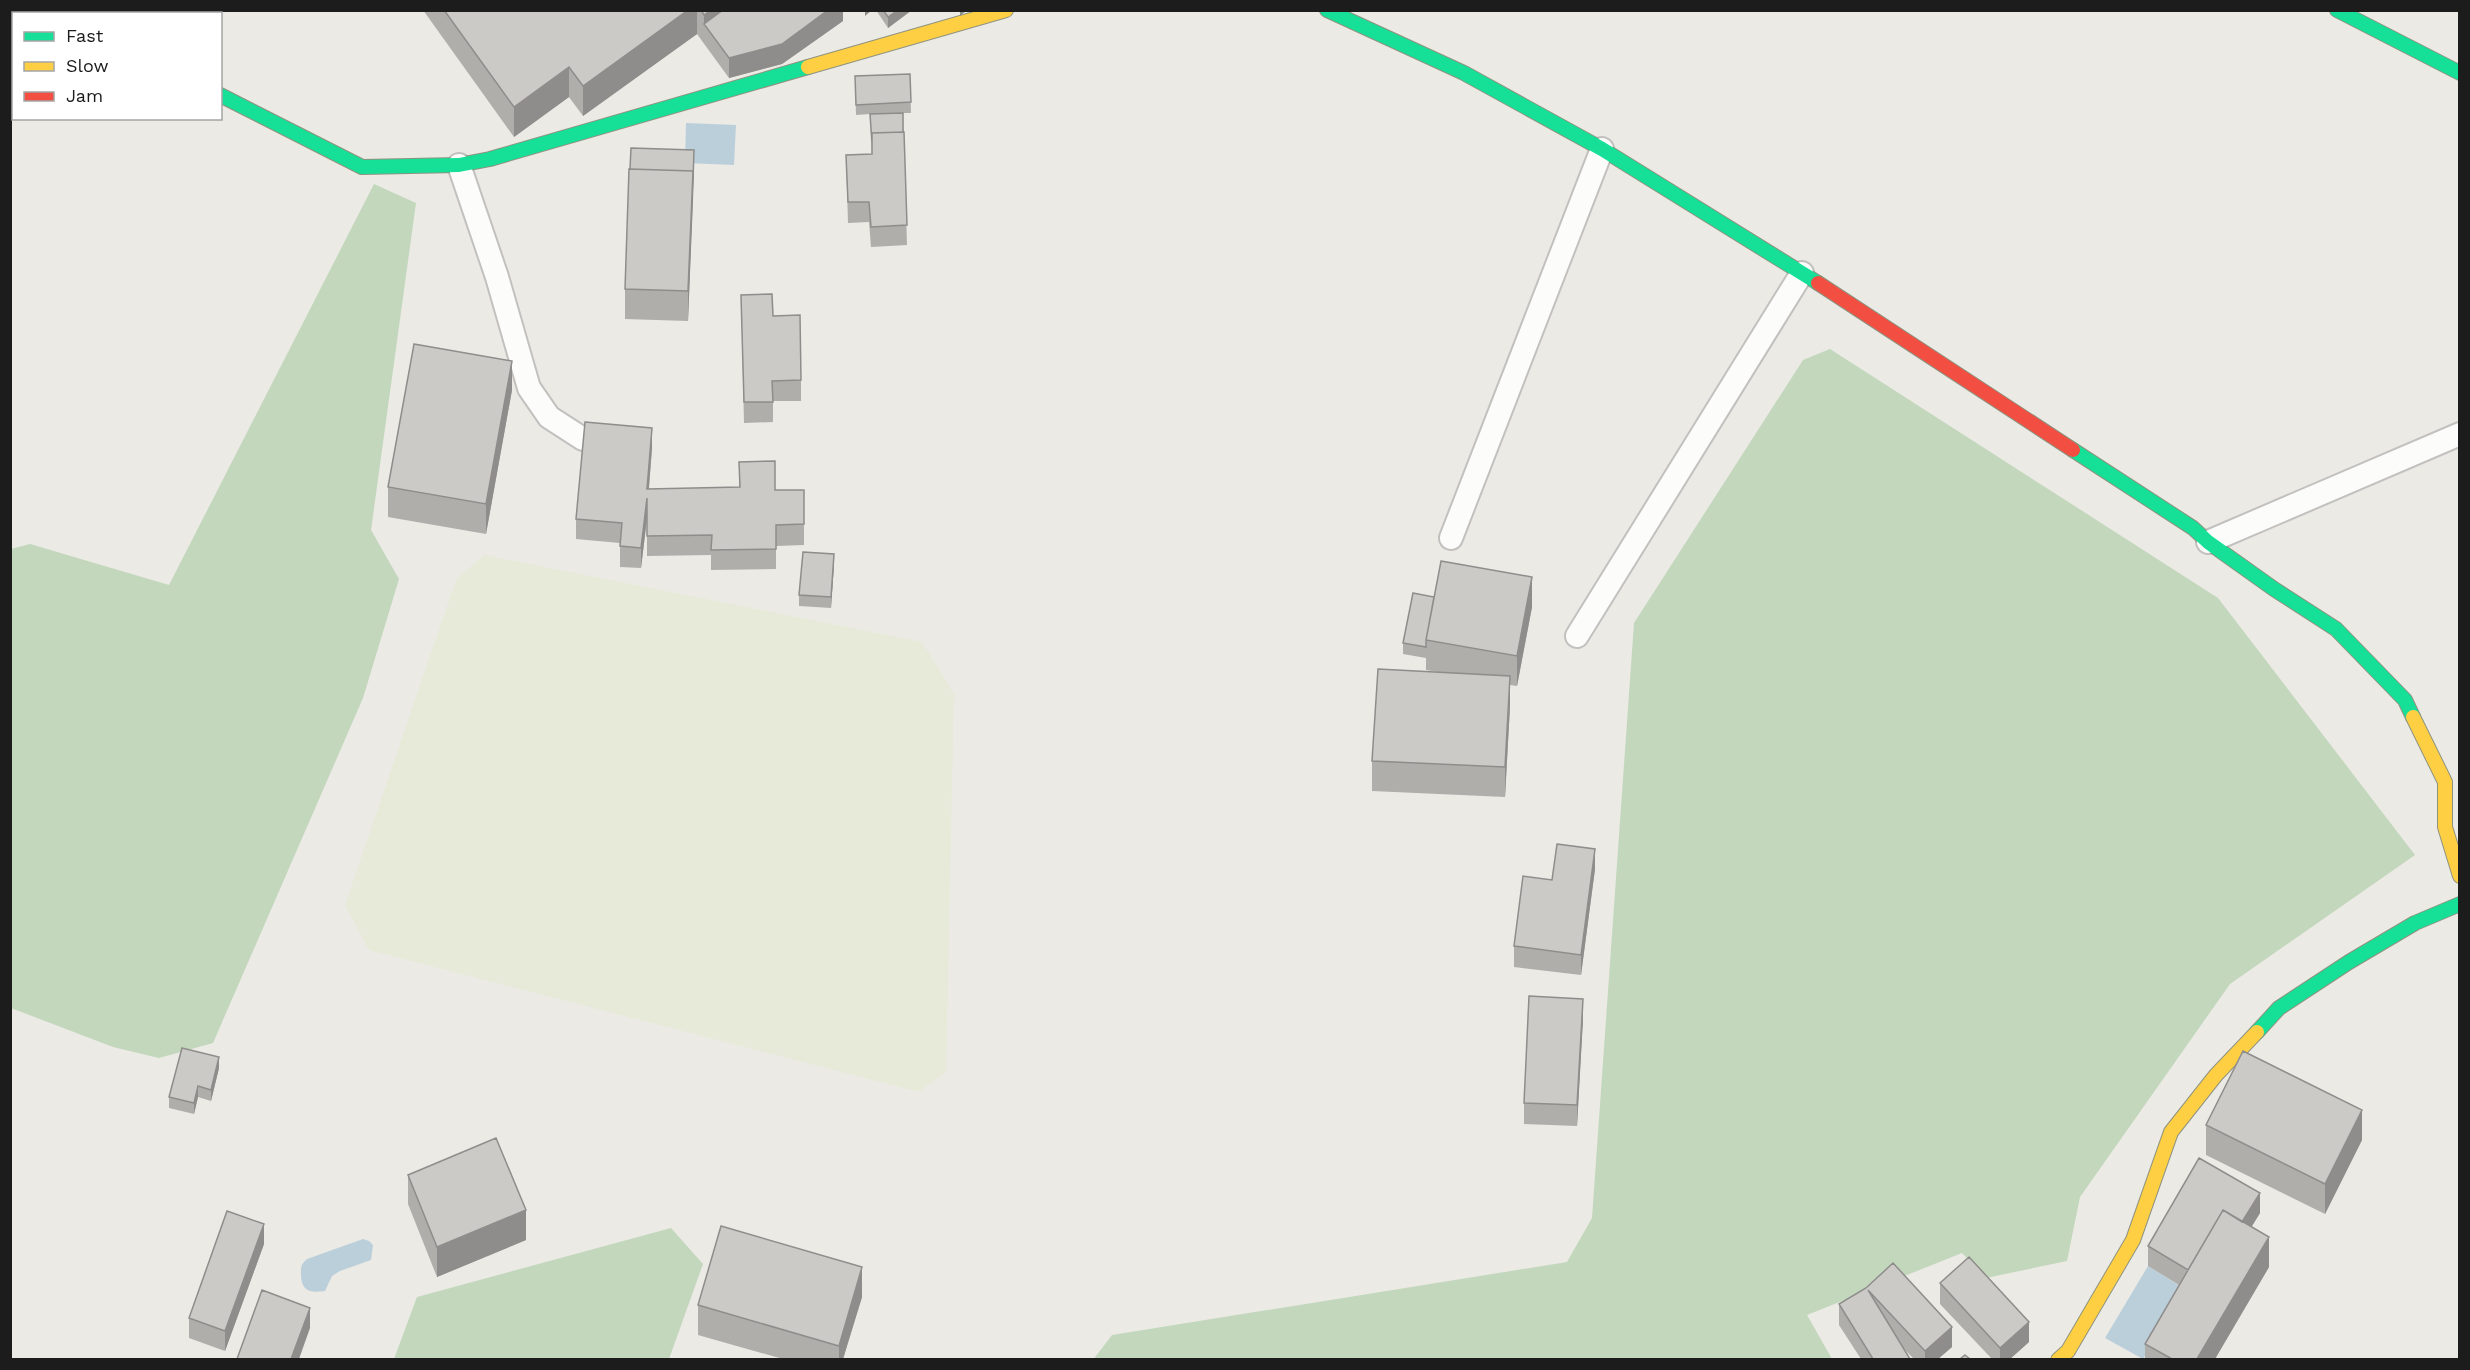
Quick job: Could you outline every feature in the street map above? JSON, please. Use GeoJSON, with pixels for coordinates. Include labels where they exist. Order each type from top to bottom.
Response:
{"type":"FeatureCollection","features":[{"type":"Feature","properties":{"kind":"street"},"geometry":{"type":"LineString","coordinates":[[222,96],[362,167],[459,165],[513,152],[1006,10]]}},
{"type":"Feature","properties":{"kind":"street"},"geometry":{"type":"LineString","coordinates":[[1328,10],[1464,73],[1602,149],[1802,273],[2193,528],[2208,542],[2274,589],[2336,629],[2405,700],[2445,783],[2445,827],[2460,876]]}},
{"type":"Feature","properties":{"kind":"street"},"geometry":{"type":"LineString","coordinates":[[2337,10],[2460,73]]}},
{"type":"Feature","properties":{"kind":"street"},"geometry":{"type":"LineString","coordinates":[[2058,1359],[2068,1351],[2133,1240],[2171,1132],[2216,1075],[2279,1008],[2349,962],[2415,923],[2460,904]]}},
{"type":"Feature","properties":{"kind":"lane"},"geometry":{"type":"LineString","coordinates":[[1451,538],[1602,149]]}},
{"type":"Feature","properties":{"kind":"lane"},"geometry":{"type":"LineString","coordinates":[[459,165],[497,277],[529,388],[549,417],[583,439]]}},
{"type":"Feature","properties":{"kind":"lane"},"geometry":{"type":"LineString","coordinates":[[1577,636],[1802,273]]}},
{"type":"Feature","properties":{"kind":"lane"},"geometry":{"type":"LineString","coordinates":[[2208,542],[2460,434]]}},
{"type":"Feature","properties":{"kind":"green space"},"geometry":{"type":"Polygon","coordinates":[[[374,184],[416,203],[371,530],[399,579],[363,698],[213,1043],[159,1058],[113,1047],[11,1008],[11,549],[30,544],[169,585],[374,184]]]}},
{"type":"Feature","properties":{"kind":"green space"},"geometry":{"type":"Polygon","coordinates":[[[1830,349],[2218,598],[2415,855],[2230,984],[2080,1197],[2067,1261],[1986,1278],[1962,1253],[1807,1315],[1832,1359],[1093,1360],[1112,1335],[1567,1262],[1592,1218],[1634,623],[1803,360],[1830,349]]]}},
{"type":"Feature","properties":{"kind":"green space"},"geometry":{"type":"Polygon","coordinates":[[[484,555],[922,642],[954,694],[946,1072],[919,1092],[369,950],[345,905],[456,580],[484,555]]]}},
{"type":"Feature","properties":{"kind":"green space"},"geometry":{"type":"Polygon","coordinates":[[[671,1228],[703,1264],[669,1359],[394,1359],[417,1297],[671,1228]]]}},
{"type":"Feature","properties":{"kind":"water"},"geometry":{"type":"Polygon","coordinates":[[[686,123],[736,125],[734,165],[685,163],[686,123]]]}},
{"type":"Feature","properties":{"kind":"water"},"geometry":{"type":"Polygon","coordinates":[[[363,1239],[373,1245],[371,1260],[332,1276],[325,1291],[315,1292],[305,1288],[301,1269],[307,1259],[363,1239]]]}},
{"type":"Feature","properties":{"kind":"water"},"geometry":{"type":"Polygon","coordinates":[[[2148,1266],[2185,1289],[2143,1359],[2105,1338],[2148,1266]]]}},
{"type":"Feature","properties":{"kind":"building"},"geometry":{"type":"Polygon","coordinates":[[[444,10],[688,10],[583,86],[569,67],[514,107],[444,10]]]}},
{"type":"Feature","properties":{"kind":"building"},"geometry":{"type":"Polygon","coordinates":[[[701,10],[711,10],[704,15],[701,10]]]}},
{"type":"Feature","properties":{"kind":"building"},"geometry":{"type":"Polygon","coordinates":[[[723,10],[828,10],[782,44],[729,58],[704,24],[723,10]]]}},
{"type":"Feature","properties":{"kind":"building"},"geometry":{"type":"Polygon","coordinates":[[[883,10],[898,10],[888,17],[883,10]]]}},
{"type":"Feature","properties":{"kind":"building"},"geometry":{"type":"Polygon","coordinates":[[[910,74],[911,102],[856,105],[855,76],[910,74]]]}},
{"type":"Feature","properties":{"kind":"building"},"geometry":{"type":"Polygon","coordinates":[[[903,113],[903,132],[872,133],[872,143],[870,114],[903,113]]]}},
{"type":"Feature","properties":{"kind":"building"},"geometry":{"type":"Polygon","coordinates":[[[904,132],[907,225],[871,227],[869,202],[848,202],[846,155],[872,154],[872,133],[904,132]]]}},
{"type":"Feature","properties":{"kind":"building"},"geometry":{"type":"Polygon","coordinates":[[[631,148],[694,150],[693,180],[693,171],[630,169],[631,148]]]}},
{"type":"Feature","properties":{"kind":"building"},"geometry":{"type":"Polygon","coordinates":[[[629,169],[693,171],[688,291],[625,289],[629,169]]]}},
{"type":"Feature","properties":{"kind":"building"},"geometry":{"type":"Polygon","coordinates":[[[772,294],[773,316],[800,315],[801,380],[772,381],[773,402],[744,402],[741,295],[772,294]]]}},
{"type":"Feature","properties":{"kind":"building"},"geometry":{"type":"Polygon","coordinates":[[[414,344],[512,361],[486,504],[388,487],[414,344]]]}},
{"type":"Feature","properties":{"kind":"building"},"geometry":{"type":"Polygon","coordinates":[[[585,422],[652,428],[647,489],[740,487],[739,462],[775,461],[775,490],[804,490],[804,524],[776,525],[776,549],[711,550],[712,535],[647,536],[647,498],[641,548],[620,546],[622,523],[576,519],[585,422]]]}},
{"type":"Feature","properties":{"kind":"building"},"geometry":{"type":"Polygon","coordinates":[[[803,552],[834,554],[831,597],[799,595],[803,552]]]}},
{"type":"Feature","properties":{"kind":"building"},"geometry":{"type":"Polygon","coordinates":[[[1441,561],[1532,577],[1517,656],[1426,640],[1441,561]]]}},
{"type":"Feature","properties":{"kind":"building"},"geometry":{"type":"Polygon","coordinates":[[[1413,593],[1434,597],[1426,647],[1403,643],[1413,593]]]}},
{"type":"Feature","properties":{"kind":"building"},"geometry":{"type":"Polygon","coordinates":[[[1378,669],[1510,676],[1505,767],[1372,761],[1378,669]]]}},
{"type":"Feature","properties":{"kind":"building"},"geometry":{"type":"Polygon","coordinates":[[[1557,844],[1595,849],[1581,955],[1514,946],[1523,876],[1552,880],[1557,844]]]}},
{"type":"Feature","properties":{"kind":"building"},"geometry":{"type":"Polygon","coordinates":[[[1529,996],[1583,999],[1577,1105],[1524,1103],[1529,996]]]}},
{"type":"Feature","properties":{"kind":"building"},"geometry":{"type":"Polygon","coordinates":[[[182,1048],[219,1057],[211,1090],[198,1086],[194,1103],[169,1097],[182,1048]]]}},
{"type":"Feature","properties":{"kind":"building"},"geometry":{"type":"Polygon","coordinates":[[[2243,1051],[2362,1110],[2325,1184],[2206,1125],[2243,1051]]]}},
{"type":"Feature","properties":{"kind":"building"},"geometry":{"type":"Polygon","coordinates":[[[496,1138],[526,1210],[437,1247],[408,1175],[496,1138]]]}},
{"type":"Feature","properties":{"kind":"building"},"geometry":{"type":"Polygon","coordinates":[[[2199,1158],[2260,1193],[2242,1222],[2223,1210],[2188,1270],[2148,1246],[2199,1158]]]}},
{"type":"Feature","properties":{"kind":"building"},"geometry":{"type":"Polygon","coordinates":[[[2223,1210],[2269,1237],[2197,1359],[2172,1359],[2145,1344],[2223,1210]]]}},
{"type":"Feature","properties":{"kind":"building"},"geometry":{"type":"Polygon","coordinates":[[[227,1211],[264,1224],[225,1331],[189,1318],[227,1211]]]}},
{"type":"Feature","properties":{"kind":"building"},"geometry":{"type":"Polygon","coordinates":[[[721,1226],[862,1267],[839,1346],[698,1305],[721,1226]]]}},
{"type":"Feature","properties":{"kind":"building"},"geometry":{"type":"Polygon","coordinates":[[[1969,1257],[2029,1322],[2000,1348],[1940,1283],[1969,1257]]]}},
{"type":"Feature","properties":{"kind":"building"},"geometry":{"type":"Polygon","coordinates":[[[1893,1263],[1952,1327],[1925,1351],[1868,1290],[1910,1359],[1873,1359],[1839,1304],[1866,1288],[1893,1263]]]}},
{"type":"Feature","properties":{"kind":"building"},"geometry":{"type":"Polygon","coordinates":[[[262,1290],[310,1308],[291,1359],[237,1359],[262,1290]]]}},
{"type":"Feature","properties":{"kind":"traffic: fast"},"geometry":{"type":"LineString","coordinates":[[1327,10],[1464,73],[1602,149],[1818,283]]}},
{"type":"Feature","properties":{"kind":"traffic: fast"},"geometry":{"type":"LineString","coordinates":[[2337,10],[2460,73]]}},
{"type":"Feature","properties":{"kind":"traffic: fast"},"geometry":{"type":"LineString","coordinates":[[222,96],[362,167],[459,165],[490,159],[808,67]]}},
{"type":"Feature","properties":{"kind":"traffic: fast"},"geometry":{"type":"LineString","coordinates":[[2073,450],[2193,528],[2208,542],[2274,589],[2336,629],[2405,700],[2413,717]]}},
{"type":"Feature","properties":{"kind":"traffic: fast"},"geometry":{"type":"LineString","coordinates":[[2257,1032],[2279,1008],[2349,962],[2415,923],[2460,904]]}},
{"type":"Feature","properties":{"kind":"traffic: slow"},"geometry":{"type":"LineString","coordinates":[[808,67],[1006,10]]}},
{"type":"Feature","properties":{"kind":"traffic: slow"},"geometry":{"type":"LineString","coordinates":[[2413,717],[2445,782],[2445,827],[2460,876]]}},
{"type":"Feature","properties":{"kind":"traffic: slow"},"geometry":{"type":"LineString","coordinates":[[2058,1360],[2068,1351],[2133,1240],[2171,1132],[2216,1075],[2257,1032]]}},
{"type":"Feature","properties":{"kind":"traffic: jam"},"geometry":{"type":"LineString","coordinates":[[1818,283],[2073,450]]}}]}
